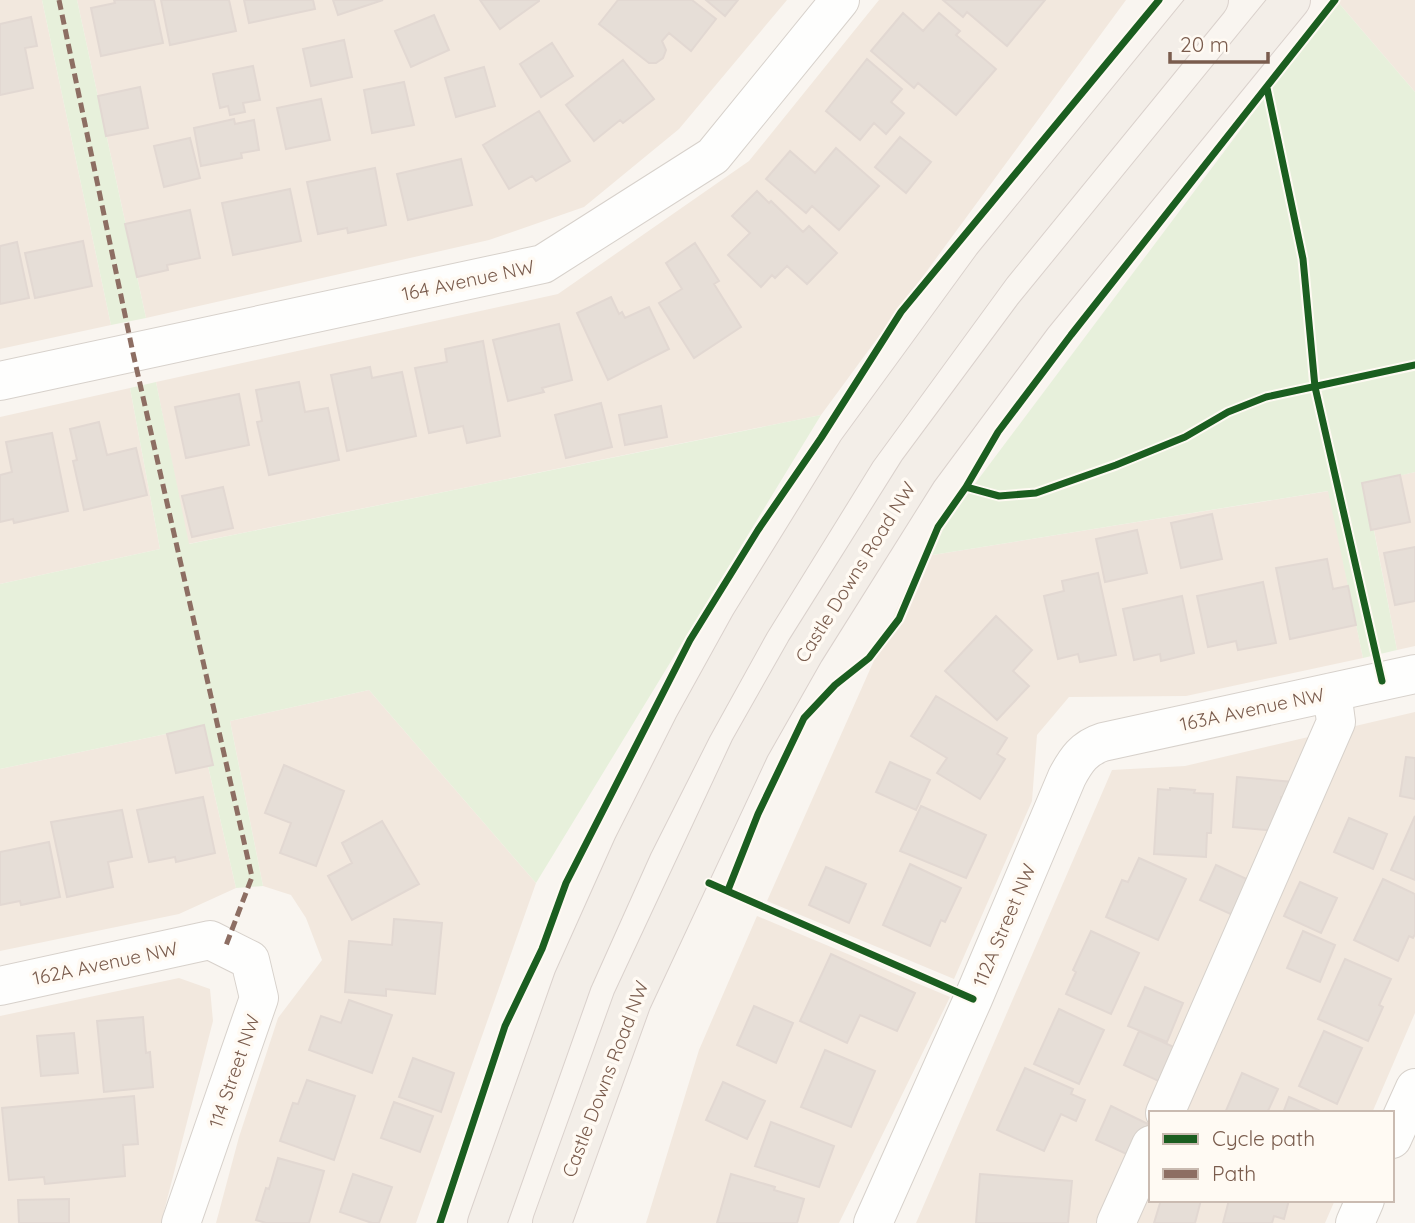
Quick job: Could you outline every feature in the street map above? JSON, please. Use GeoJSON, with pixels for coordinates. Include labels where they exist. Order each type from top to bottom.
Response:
{"type":"FeatureCollection","features":[{"type":"Feature","properties":{"kind":"main road"},"geometry":{"type":"LineString","coordinates":[[487,1223],[573,980],[633,846],[693,727],[750,624],[857,451],[992,266],[1209,0]]}},
{"type":"Feature","properties":{"kind":"main road","name":"Castle Downs Road NW"},"geometry":{"type":"LineString","coordinates":[[552,1223],[632,1000],[750,748],[805,651],[918,471],[1033,316],[1291,0]]}},
{"type":"Feature","properties":{"kind":"street","name":"164 Avenue NW"},"geometry":{"type":"LineString","coordinates":[[0,381],[543,264],[713,156],[840,0]]}},
{"type":"Feature","properties":{"kind":"street","name":"163A Avenue NW"},"geometry":{"type":"LineString","coordinates":[[1089,746],[1415,674]]}},
{"type":"Feature","properties":{"kind":"street"},"geometry":{"type":"LineString","coordinates":[[1166,1111],[1336,722],[1332,692]]}},
{"type":"Feature","properties":{"kind":"street","name":"112A Street NW"},"geometry":{"type":"LineString","coordinates":[[873,1223],[973,999],[1066,777],[1076,759],[1089,746]]}},
{"type":"Feature","properties":{"kind":"street","name":"162A Avenue NW"},"geometry":{"type":"LineString","coordinates":[[0,986],[210,940]]}},
{"type":"Feature","properties":{"kind":"street","name":"114 Street NW"},"geometry":{"type":"LineString","coordinates":[[181,1223],[260,998],[250,960],[210,940]]}},
{"type":"Feature","properties":{"kind":"street"},"geometry":{"type":"LineString","coordinates":[[1394,1135],[1415,1088]]}},
{"type":"Feature","properties":{"kind":"street"},"geometry":{"type":"LineString","coordinates":[[1116,1223],[1149,1149]]}},
{"type":"Feature","properties":{"kind":"street"},"geometry":{"type":"LineString","coordinates":[[1355,1223],[1364,1202]]}},
{"type":"Feature","properties":{"kind":"shaded area"},"geometry":{"type":"Polygon","coordinates":[[[0,0],[42,0],[111,325],[0,349],[0,0]]]}},
{"type":"Feature","properties":{"kind":"shaded area"},"geometry":{"type":"Polygon","coordinates":[[[77,0],[787,0],[679,129],[584,207],[489,240],[146,318],[77,0]]]}},
{"type":"Feature","properties":{"kind":"shaded area"},"geometry":{"type":"Polygon","coordinates":[[[879,0],[1126,0],[821,415],[188,544],[156,382],[558,294],[749,161],[879,0]]]}},
{"type":"Feature","properties":{"kind":"shaded area"},"geometry":{"type":"Polygon","coordinates":[[[1415,0],[1415,92],[1337,1],[1415,0]]]}},
{"type":"Feature","properties":{"kind":"shaded area"},"geometry":{"type":"Polygon","coordinates":[[[130,388],[160,549],[0,584],[0,417],[130,388]]]}},
{"type":"Feature","properties":{"kind":"shaded area"},"geometry":{"type":"Polygon","coordinates":[[[1415,472],[1415,646],[1397,650],[1365,483],[1415,472]]]}},
{"type":"Feature","properties":{"kind":"shaded area"},"geometry":{"type":"Polygon","coordinates":[[[1329,491],[1363,658],[1186,696],[1069,697],[1037,735],[1032,801],[954,979],[767,901],[920,557],[1329,491]]]}},
{"type":"Feature","properties":{"kind":"shaded area"},"geometry":{"type":"Polygon","coordinates":[[[369,690],[536,883],[416,1223],[216,1223],[239,1137],[278,1018],[322,960],[306,918],[291,895],[263,886],[230,721],[369,690]]]}},
{"type":"Feature","properties":{"kind":"shaded area"},"geometry":{"type":"Polygon","coordinates":[[[1415,712],[1415,1013],[1373,1111],[1149,1111],[1149,1202],[1334,1202],[1325,1223],[916,1223],[1112,770],[1185,766],[1415,712]]]}},
{"type":"Feature","properties":{"kind":"shaded area"},"geometry":{"type":"Polygon","coordinates":[[[199,727],[236,888],[179,914],[0,951],[0,769],[199,727]]]}},
{"type":"Feature","properties":{"kind":"shaded area"},"geometry":{"type":"Polygon","coordinates":[[[757,916],[950,997],[839,1223],[646,1223],[699,1050],[757,916]]]}},
{"type":"Feature","properties":{"kind":"shaded area"},"geometry":{"type":"Polygon","coordinates":[[[179,978],[210,989],[213,1021],[161,1223],[0,1223],[0,1016],[179,978]]]}},
{"type":"Feature","properties":{"kind":"green space"},"geometry":{"type":"Polygon","coordinates":[[[42,0],[77,0],[146,318],[111,325],[42,0]]]}},
{"type":"Feature","properties":{"kind":"green space"},"geometry":{"type":"Polygon","coordinates":[[[1337,1],[1415,92],[1415,472],[1365,484],[1397,650],[1363,658],[1328,491],[920,557],[1337,1]]]}},
{"type":"Feature","properties":{"kind":"green space"},"geometry":{"type":"Polygon","coordinates":[[[156,382],[189,544],[821,415],[536,883],[369,690],[230,721],[263,886],[236,888],[199,727],[0,769],[0,584],[160,549],[130,388],[156,382]]]}},
{"type":"Feature","properties":{"kind":"building"},"geometry":{"type":"Polygon","coordinates":[[[114,0],[154,0],[163,43],[101,56],[91,8],[115,3],[114,0]]]}},
{"type":"Feature","properties":{"kind":"building"},"geometry":{"type":"Polygon","coordinates":[[[161,0],[229,0],[236,31],[170,45],[161,0]]]}},
{"type":"Feature","properties":{"kind":"building"},"geometry":{"type":"Polygon","coordinates":[[[244,0],[313,0],[315,9],[249,23],[244,0]]]}},
{"type":"Feature","properties":{"kind":"building"},"geometry":{"type":"Polygon","coordinates":[[[333,0],[383,0],[338,15],[333,0]]]}},
{"type":"Feature","properties":{"kind":"building"},"geometry":{"type":"Polygon","coordinates":[[[480,0],[539,0],[539,1],[500,29],[480,0]]]}},
{"type":"Feature","properties":{"kind":"building"},"geometry":{"type":"Polygon","coordinates":[[[618,0],[692,0],[716,19],[691,51],[669,33],[662,41],[666,50],[663,58],[656,63],[649,63],[599,24],[618,0]]]}},
{"type":"Feature","properties":{"kind":"building"},"geometry":{"type":"Polygon","coordinates":[[[706,0],[738,0],[725,16],[706,0]]]}},
{"type":"Feature","properties":{"kind":"building"},"geometry":{"type":"Polygon","coordinates":[[[943,0],[1045,0],[1007,46],[967,12],[963,17],[943,0]]]}},
{"type":"Feature","properties":{"kind":"building"},"geometry":{"type":"Polygon","coordinates":[[[903,13],[923,31],[939,13],[960,31],[956,35],[996,69],[956,115],[918,83],[914,88],[871,51],[903,13]]]}},
{"type":"Feature","properties":{"kind":"building"},"geometry":{"type":"Polygon","coordinates":[[[434,15],[449,50],[411,67],[395,31],[434,15]]]}},
{"type":"Feature","properties":{"kind":"building"},"geometry":{"type":"Polygon","coordinates":[[[31,17],[37,46],[25,48],[33,88],[0,95],[0,24],[31,17]]]}},
{"type":"Feature","properties":{"kind":"building"},"geometry":{"type":"Polygon","coordinates":[[[344,40],[352,77],[311,86],[303,49],[344,40]]]}},
{"type":"Feature","properties":{"kind":"building"},"geometry":{"type":"Polygon","coordinates":[[[552,43],[573,76],[541,97],[520,64],[552,43]]]}},
{"type":"Feature","properties":{"kind":"building"},"geometry":{"type":"Polygon","coordinates":[[[867,59],[902,89],[891,102],[904,113],[886,134],[874,123],[860,140],[826,111],[867,59]]]}},
{"type":"Feature","properties":{"kind":"building"},"geometry":{"type":"Polygon","coordinates":[[[623,60],[654,99],[623,123],[620,120],[594,141],[566,105],[623,60]]]}},
{"type":"Feature","properties":{"kind":"building"},"geometry":{"type":"Polygon","coordinates":[[[253,66],[260,100],[243,103],[245,112],[230,115],[228,106],[220,108],[213,74],[253,66]]]}},
{"type":"Feature","properties":{"kind":"building"},"geometry":{"type":"Polygon","coordinates":[[[484,67],[495,106],[456,117],[445,78],[484,67]]]}},
{"type":"Feature","properties":{"kind":"building"},"geometry":{"type":"Polygon","coordinates":[[[404,82],[414,125],[372,133],[364,90],[404,82]]]}},
{"type":"Feature","properties":{"kind":"building"},"geometry":{"type":"Polygon","coordinates":[[[140,87],[148,128],[106,136],[98,96],[140,87]]]}},
{"type":"Feature","properties":{"kind":"building"},"geometry":{"type":"Polygon","coordinates":[[[321,99],[330,140],[286,149],[277,108],[321,99]]]}},
{"type":"Feature","properties":{"kind":"building"},"geometry":{"type":"Polygon","coordinates":[[[539,111],[570,161],[536,181],[532,176],[509,189],[483,145],[539,111]]]}},
{"type":"Feature","properties":{"kind":"building"},"geometry":{"type":"Polygon","coordinates":[[[234,119],[235,124],[254,120],[259,150],[241,153],[242,158],[201,166],[194,128],[234,119]]]}},
{"type":"Feature","properties":{"kind":"building"},"geometry":{"type":"Polygon","coordinates":[[[900,137],[931,162],[906,193],[875,167],[900,137]]]}},
{"type":"Feature","properties":{"kind":"building"},"geometry":{"type":"Polygon","coordinates":[[[190,138],[200,178],[164,187],[154,146],[190,138]]]}},
{"type":"Feature","properties":{"kind":"building"},"geometry":{"type":"Polygon","coordinates":[[[836,148],[879,186],[839,230],[812,206],[806,213],[766,179],[790,151],[815,173],[836,148]]]}},
{"type":"Feature","properties":{"kind":"building"},"geometry":{"type":"Polygon","coordinates":[[[461,159],[472,205],[408,220],[397,174],[461,159]]]}},
{"type":"Feature","properties":{"kind":"building"},"geometry":{"type":"Polygon","coordinates":[[[375,168],[386,225],[348,233],[347,228],[318,234],[307,182],[375,168]]]}},
{"type":"Feature","properties":{"kind":"building"},"geometry":{"type":"Polygon","coordinates":[[[290,189],[301,241],[233,255],[222,203],[290,189]]]}},
{"type":"Feature","properties":{"kind":"building"},"geometry":{"type":"Polygon","coordinates":[[[757,191],[803,232],[809,226],[837,253],[807,284],[787,266],[775,278],[772,275],[761,287],[728,255],[750,233],[732,216],[757,191]]]}},
{"type":"Feature","properties":{"kind":"building"},"geometry":{"type":"Polygon","coordinates":[[[190,210],[200,258],[167,265],[168,270],[137,277],[125,224],[190,210]]]}},
{"type":"Feature","properties":{"kind":"building"},"geometry":{"type":"Polygon","coordinates":[[[83,241],[92,286],[35,298],[25,253],[83,241]]]}},
{"type":"Feature","properties":{"kind":"building"},"geometry":{"type":"Polygon","coordinates":[[[17,242],[29,298],[0,304],[0,246],[17,242]]]}},
{"type":"Feature","properties":{"kind":"building"},"geometry":{"type":"Polygon","coordinates":[[[695,243],[719,281],[714,284],[741,327],[694,358],[659,303],[682,289],[666,263],[695,243]]]}},
{"type":"Feature","properties":{"kind":"building"},"geometry":{"type":"Polygon","coordinates":[[[611,297],[619,314],[622,312],[625,318],[649,307],[669,349],[608,380],[577,313],[611,297]]]}},
{"type":"Feature","properties":{"kind":"building"},"geometry":{"type":"Polygon","coordinates":[[[559,324],[572,380],[542,388],[544,392],[508,401],[493,340],[559,324]]]}},
{"type":"Feature","properties":{"kind":"building"},"geometry":{"type":"Polygon","coordinates":[[[483,341],[500,436],[467,443],[463,426],[429,433],[415,368],[447,362],[445,349],[483,341]]]}},
{"type":"Feature","properties":{"kind":"building"},"geometry":{"type":"Polygon","coordinates":[[[370,367],[372,378],[402,372],[416,436],[347,451],[331,375],[370,367]]]}},
{"type":"Feature","properties":{"kind":"building"},"geometry":{"type":"Polygon","coordinates":[[[299,382],[305,412],[328,408],[339,460],[269,475],[257,422],[262,421],[256,390],[299,382]]]}},
{"type":"Feature","properties":{"kind":"building"},"geometry":{"type":"Polygon","coordinates":[[[239,394],[249,445],[186,458],[175,407],[239,394]]]}},
{"type":"Feature","properties":{"kind":"building"},"geometry":{"type":"Polygon","coordinates":[[[601,403],[612,447],[566,458],[555,415],[601,403]]]}},
{"type":"Feature","properties":{"kind":"building"},"geometry":{"type":"Polygon","coordinates":[[[661,406],[667,437],[625,445],[619,415],[661,406]]]}},
{"type":"Feature","properties":{"kind":"building"},"geometry":{"type":"Polygon","coordinates":[[[99,422],[107,455],[136,448],[147,495],[84,510],[73,461],[77,460],[70,429],[99,422]]]}},
{"type":"Feature","properties":{"kind":"building"},"geometry":{"type":"Polygon","coordinates":[[[52,433],[68,511],[14,523],[13,519],[0,522],[0,475],[12,472],[6,442],[52,433]]]}},
{"type":"Feature","properties":{"kind":"building"},"geometry":{"type":"Polygon","coordinates":[[[1400,475],[1410,522],[1371,530],[1362,483],[1400,475]]]}},
{"type":"Feature","properties":{"kind":"building"},"geometry":{"type":"Polygon","coordinates":[[[223,487],[233,528],[192,537],[182,496],[223,487]]]}},
{"type":"Feature","properties":{"kind":"building"},"geometry":{"type":"Polygon","coordinates":[[[1212,514],[1222,559],[1181,568],[1171,523],[1212,514]]]}},
{"type":"Feature","properties":{"kind":"building"},"geometry":{"type":"Polygon","coordinates":[[[1137,530],[1147,573],[1105,582],[1096,539],[1137,530]]]}},
{"type":"Feature","properties":{"kind":"building"},"geometry":{"type":"Polygon","coordinates":[[[1415,547],[1415,601],[1395,605],[1384,553],[1415,547]]]}},
{"type":"Feature","properties":{"kind":"building"},"geometry":{"type":"Polygon","coordinates":[[[1327,559],[1333,589],[1348,586],[1356,625],[1290,639],[1276,568],[1327,559]]]}},
{"type":"Feature","properties":{"kind":"building"},"geometry":{"type":"Polygon","coordinates":[[[1098,573],[1116,655],[1080,662],[1078,654],[1058,659],[1044,596],[1064,591],[1062,581],[1098,573]]]}},
{"type":"Feature","properties":{"kind":"building"},"geometry":{"type":"Polygon","coordinates":[[[1263,582],[1276,643],[1238,650],[1236,641],[1208,647],[1197,596],[1263,582]]]}},
{"type":"Feature","properties":{"kind":"building"},"geometry":{"type":"Polygon","coordinates":[[[1182,596],[1194,653],[1161,661],[1160,654],[1134,660],[1123,609],[1182,596]]]}},
{"type":"Feature","properties":{"kind":"building"},"geometry":{"type":"Polygon","coordinates":[[[996,616],[1032,650],[1013,671],[1029,686],[997,720],[945,671],[996,616]]]}},
{"type":"Feature","properties":{"kind":"building"},"geometry":{"type":"Polygon","coordinates":[[[936,696],[1007,738],[997,754],[1005,759],[980,799],[937,773],[947,758],[911,736],[936,696]]]}},
{"type":"Feature","properties":{"kind":"building"},"geometry":{"type":"Polygon","coordinates":[[[204,725],[213,765],[176,773],[167,734],[204,725]]]}},
{"type":"Feature","properties":{"kind":"building"},"geometry":{"type":"Polygon","coordinates":[[[1406,757],[1415,758],[1415,799],[1400,796],[1406,757]]]}},
{"type":"Feature","properties":{"kind":"building"},"geometry":{"type":"Polygon","coordinates":[[[890,762],[930,780],[916,810],[876,792],[890,762]]]}},
{"type":"Feature","properties":{"kind":"building"},"geometry":{"type":"Polygon","coordinates":[[[284,765],[344,791],[316,866],[280,853],[291,823],[265,813],[284,765]]]}},
{"type":"Feature","properties":{"kind":"building"},"geometry":{"type":"Polygon","coordinates":[[[1237,777],[1294,782],[1293,797],[1281,797],[1279,831],[1233,827],[1237,777]]]}},
{"type":"Feature","properties":{"kind":"building"},"geometry":{"type":"Polygon","coordinates":[[[1158,789],[1213,794],[1211,833],[1207,833],[1206,857],[1154,854],[1158,789]]]}},
{"type":"Feature","properties":{"kind":"building"},"geometry":{"type":"Polygon","coordinates":[[[203,797],[215,853],[176,862],[175,857],[149,862],[137,810],[203,797]]]}},
{"type":"Feature","properties":{"kind":"building"},"geometry":{"type":"Polygon","coordinates":[[[921,806],[986,835],[966,878],[900,851],[921,806]]]}},
{"type":"Feature","properties":{"kind":"building"},"geometry":{"type":"Polygon","coordinates":[[[122,810],[132,857],[108,862],[113,887],[67,897],[51,822],[122,810]]]}},
{"type":"Feature","properties":{"kind":"building"},"geometry":{"type":"Polygon","coordinates":[[[1415,816],[1415,880],[1391,870],[1415,816]]]}},
{"type":"Feature","properties":{"kind":"building"},"geometry":{"type":"Polygon","coordinates":[[[1349,818],[1387,834],[1373,869],[1334,852],[1349,818]]]}},
{"type":"Feature","properties":{"kind":"building"},"geometry":{"type":"Polygon","coordinates":[[[382,821],[419,884],[352,920],[328,876],[352,863],[342,843],[382,821]]]}},
{"type":"Feature","properties":{"kind":"building"},"geometry":{"type":"Polygon","coordinates":[[[49,842],[60,897],[21,905],[20,901],[0,905],[0,852],[49,842]]]}},
{"type":"Feature","properties":{"kind":"building"},"geometry":{"type":"Polygon","coordinates":[[[1139,858],[1186,879],[1158,940],[1106,917],[1122,880],[1128,882],[1139,858]]]}},
{"type":"Feature","properties":{"kind":"building"},"geometry":{"type":"Polygon","coordinates":[[[910,864],[961,888],[945,922],[941,920],[930,946],[883,925],[910,864]]]}},
{"type":"Feature","properties":{"kind":"building"},"geometry":{"type":"Polygon","coordinates":[[[1216,865],[1253,882],[1237,917],[1200,900],[1216,865]]]}},
{"type":"Feature","properties":{"kind":"building"},"geometry":{"type":"Polygon","coordinates":[[[826,867],[866,884],[849,923],[809,905],[826,867]]]}},
{"type":"Feature","properties":{"kind":"building"},"geometry":{"type":"Polygon","coordinates":[[[1383,879],[1415,894],[1415,934],[1413,938],[1409,936],[1398,961],[1354,940],[1383,879]]]}},
{"type":"Feature","properties":{"kind":"building"},"geometry":{"type":"Polygon","coordinates":[[[1300,882],[1337,898],[1321,933],[1284,916],[1300,882]]]}},
{"type":"Feature","properties":{"kind":"building"},"geometry":{"type":"Polygon","coordinates":[[[394,919],[442,923],[435,994],[386,989],[386,996],[345,992],[349,941],[392,945],[394,919]]]}},
{"type":"Feature","properties":{"kind":"building"},"geometry":{"type":"Polygon","coordinates":[[[1091,931],[1139,953],[1111,1014],[1066,994],[1076,972],[1073,970],[1091,931]]]}},
{"type":"Feature","properties":{"kind":"building"},"geometry":{"type":"Polygon","coordinates":[[[1303,931],[1335,945],[1320,982],[1287,968],[1303,931]]]}},
{"type":"Feature","properties":{"kind":"building"},"geometry":{"type":"Polygon","coordinates":[[[831,954],[915,993],[897,1031],[860,1015],[847,1043],[800,1021],[831,954]]]}},
{"type":"Feature","properties":{"kind":"building"},"geometry":{"type":"Polygon","coordinates":[[[1345,959],[1391,979],[1379,1005],[1383,1007],[1368,1041],[1318,1019],[1345,959]]]}},
{"type":"Feature","properties":{"kind":"building"},"geometry":{"type":"Polygon","coordinates":[[[1145,987],[1183,1003],[1167,1042],[1128,1026],[1145,987]]]}},
{"type":"Feature","properties":{"kind":"building"},"geometry":{"type":"Polygon","coordinates":[[[349,1000],[392,1015],[372,1073],[309,1050],[321,1016],[341,1023],[349,1000]]]}},
{"type":"Feature","properties":{"kind":"building"},"geometry":{"type":"Polygon","coordinates":[[[754,1006],[793,1023],[776,1063],[737,1045],[754,1006]]]}},
{"type":"Feature","properties":{"kind":"building"},"geometry":{"type":"Polygon","coordinates":[[[1059,1009],[1104,1030],[1079,1084],[1034,1064],[1059,1009]]]}},
{"type":"Feature","properties":{"kind":"building"},"geometry":{"type":"Polygon","coordinates":[[[143,1017],[146,1053],[150,1052],[153,1087],[104,1092],[97,1021],[143,1017]]]}},
{"type":"Feature","properties":{"kind":"building"},"geometry":{"type":"Polygon","coordinates":[[[1139,1031],[1180,1050],[1165,1084],[1124,1065],[1139,1031]]]}},
{"type":"Feature","properties":{"kind":"building"},"geometry":{"type":"Polygon","coordinates":[[[1324,1031],[1362,1048],[1337,1104],[1299,1086],[1324,1031]]]}},
{"type":"Feature","properties":{"kind":"building"},"geometry":{"type":"Polygon","coordinates":[[[74,1033],[78,1073],[41,1076],[37,1036],[74,1033]]]}},
{"type":"Feature","properties":{"kind":"building"},"geometry":{"type":"Polygon","coordinates":[[[825,1050],[875,1071],[851,1127],[801,1107],[825,1050]]]}},
{"type":"Feature","properties":{"kind":"building"},"geometry":{"type":"Polygon","coordinates":[[[413,1058],[454,1073],[441,1112],[399,1097],[413,1058]]]}},
{"type":"Feature","properties":{"kind":"building"},"geometry":{"type":"Polygon","coordinates":[[[1025,1068],[1073,1089],[1071,1094],[1085,1100],[1076,1121],[1061,1114],[1044,1151],[997,1130],[1025,1068]]]}},
{"type":"Feature","properties":{"kind":"building"},"geometry":{"type":"Polygon","coordinates":[[[1242,1073],[1278,1089],[1268,1111],[1226,1111],[1242,1073]]]}},
{"type":"Feature","properties":{"kind":"building"},"geometry":{"type":"Polygon","coordinates":[[[307,1080],[355,1096],[334,1160],[280,1141],[293,1103],[298,1104],[307,1080]]]}},
{"type":"Feature","properties":{"kind":"building"},"geometry":{"type":"Polygon","coordinates":[[[723,1082],[765,1101],[747,1139],[706,1120],[723,1082]]]}},
{"type":"Feature","properties":{"kind":"building"},"geometry":{"type":"Polygon","coordinates":[[[134,1096],[138,1144],[123,1145],[125,1176],[45,1184],[44,1177],[9,1180],[2,1108],[134,1096]]]}},
{"type":"Feature","properties":{"kind":"building"},"geometry":{"type":"Polygon","coordinates":[[[1289,1097],[1320,1111],[1284,1111],[1289,1097]]]}},
{"type":"Feature","properties":{"kind":"building"},"geometry":{"type":"Polygon","coordinates":[[[394,1102],[433,1116],[420,1152],[381,1138],[394,1102]]]}},
{"type":"Feature","properties":{"kind":"building"},"geometry":{"type":"Polygon","coordinates":[[[1111,1106],[1148,1124],[1133,1157],[1096,1140],[1111,1106]]]}},
{"type":"Feature","properties":{"kind":"building"},"geometry":{"type":"Polygon","coordinates":[[[771,1122],[834,1146],[819,1187],[755,1166],[771,1122]]]}},
{"type":"Feature","properties":{"kind":"building"},"geometry":{"type":"Polygon","coordinates":[[[278,1158],[324,1171],[309,1223],[266,1223],[256,1220],[278,1158]]]}},
{"type":"Feature","properties":{"kind":"building"},"geometry":{"type":"Polygon","coordinates":[[[353,1174],[392,1187],[379,1223],[340,1212],[353,1174]]]}},
{"type":"Feature","properties":{"kind":"building"},"geometry":{"type":"Polygon","coordinates":[[[731,1174],[804,1199],[797,1223],[717,1223],[731,1174]]]}},
{"type":"Feature","properties":{"kind":"building"},"geometry":{"type":"Polygon","coordinates":[[[980,1174],[1072,1181],[1068,1223],[976,1223],[980,1174]]]}},
{"type":"Feature","properties":{"kind":"building"},"geometry":{"type":"Polygon","coordinates":[[[69,1199],[69,1223],[19,1223],[18,1200],[69,1199]]]}},
{"type":"Feature","properties":{"kind":"building"},"geometry":{"type":"Polygon","coordinates":[[[1160,1202],[1200,1202],[1195,1223],[1154,1223],[1160,1202]]]}},
{"type":"Feature","properties":{"kind":"building"},"geometry":{"type":"Polygon","coordinates":[[[1228,1202],[1288,1202],[1284,1219],[1274,1216],[1272,1223],[1223,1223],[1228,1202]]]}},
{"type":"Feature","properties":{"kind":"marked path"},"geometry":{"type":"LineString","coordinates":[[59,0],[133,353],[252,877],[225,948]]}},
{"type":"Feature","properties":{"kind":"cycle path"},"geometry":{"type":"LineString","coordinates":[[440,1223],[505,1026],[542,949],[566,883],[690,640],[758,530],[821,438],[901,312],[1159,0]]}},
{"type":"Feature","properties":{"kind":"cycle path"},"geometry":{"type":"LineString","coordinates":[[728,890],[758,814],[804,718],[835,685],[869,658],[899,619],[938,527],[966,487],[998,432],[1071,335],[1335,0]]}},
{"type":"Feature","properties":{"kind":"cycle path"},"geometry":{"type":"LineString","coordinates":[[1267,88],[1303,259],[1315,387],[1382,681]]}},
{"type":"Feature","properties":{"kind":"cycle path"},"geometry":{"type":"LineString","coordinates":[[966,487],[999,496],[1036,493],[1185,437],[1228,412],[1266,397],[1415,365]]}},
{"type":"Feature","properties":{"kind":"cycle path"},"geometry":{"type":"LineString","coordinates":[[709,883],[973,999]]}}]}
